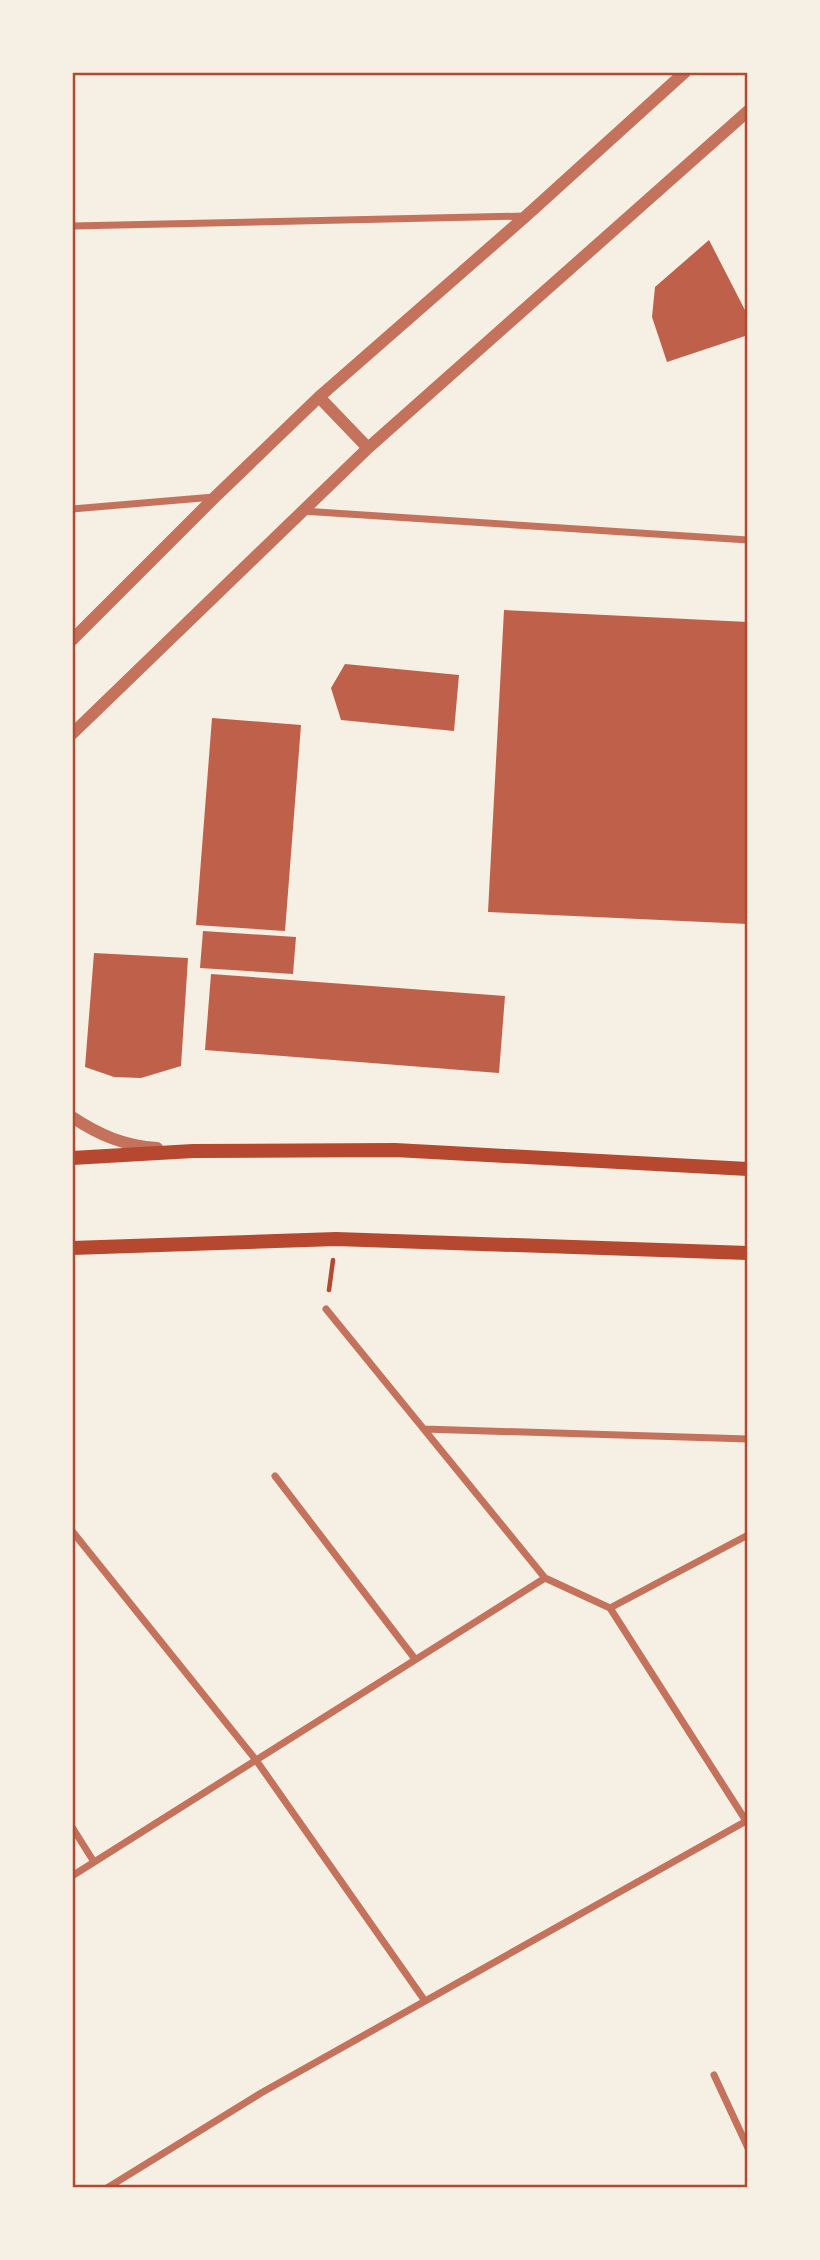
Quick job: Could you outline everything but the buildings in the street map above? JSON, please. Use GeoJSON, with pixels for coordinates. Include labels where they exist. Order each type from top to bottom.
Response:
{"type":"FeatureCollection","features":[{"type":"Feature","properties":{"kind":"main road"},"geometry":{"type":"LineString","coordinates":[[72,1158],[192,1152],[395,1150],[748,1169]]}},
{"type":"Feature","properties":{"kind":"main road"},"geometry":{"type":"LineString","coordinates":[[72,1248],[336,1239],[748,1253]]}},
{"type":"Feature","properties":{"kind":"street"},"geometry":{"type":"LineString","coordinates":[[72,640],[319,397],[526,216],[685,72]]}},
{"type":"Feature","properties":{"kind":"street"},"geometry":{"type":"LineString","coordinates":[[72,734],[369,448],[748,111]]}},
{"type":"Feature","properties":{"kind":"street"},"geometry":{"type":"LineString","coordinates":[[72,226],[526,216]]}},
{"type":"Feature","properties":{"kind":"street"},"geometry":{"type":"LineString","coordinates":[[319,397],[369,448]]}},
{"type":"Feature","properties":{"kind":"street"},"geometry":{"type":"LineString","coordinates":[[72,509],[215,497]]}},
{"type":"Feature","properties":{"kind":"street"},"geometry":{"type":"LineString","coordinates":[[301,511],[748,540]]}},
{"type":"Feature","properties":{"kind":"street"},"geometry":{"type":"LineString","coordinates":[[72,1117],[97,1133],[132,1146],[192,1152]]}},
{"type":"Feature","properties":{"kind":"street"},"geometry":{"type":"LineString","coordinates":[[107,2188],[261,2093],[748,1822],[610,1608],[545,1578],[326,1309]]}},
{"type":"Feature","properties":{"kind":"street"},"geometry":{"type":"LineString","coordinates":[[424,1429],[748,1439]]}},
{"type":"Feature","properties":{"kind":"street"},"geometry":{"type":"LineString","coordinates":[[275,1476],[415,1659]]}},
{"type":"Feature","properties":{"kind":"street"},"geometry":{"type":"LineString","coordinates":[[72,1531],[256,1760],[425,2001]]}},
{"type":"Feature","properties":{"kind":"street"},"geometry":{"type":"LineString","coordinates":[[610,1608],[748,1535]]}},
{"type":"Feature","properties":{"kind":"street"},"geometry":{"type":"LineString","coordinates":[[72,1876],[545,1578]]}},
{"type":"Feature","properties":{"kind":"street"},"geometry":{"type":"LineString","coordinates":[[72,1827],[94,1862]]}},
{"type":"Feature","properties":{"kind":"street"},"geometry":{"type":"LineString","coordinates":[[714,2075],[748,2148]]}},
{"type":"Feature","properties":{"kind":"path"},"geometry":{"type":"LineString","coordinates":[[326,1309],[336,1239]]}}]}
